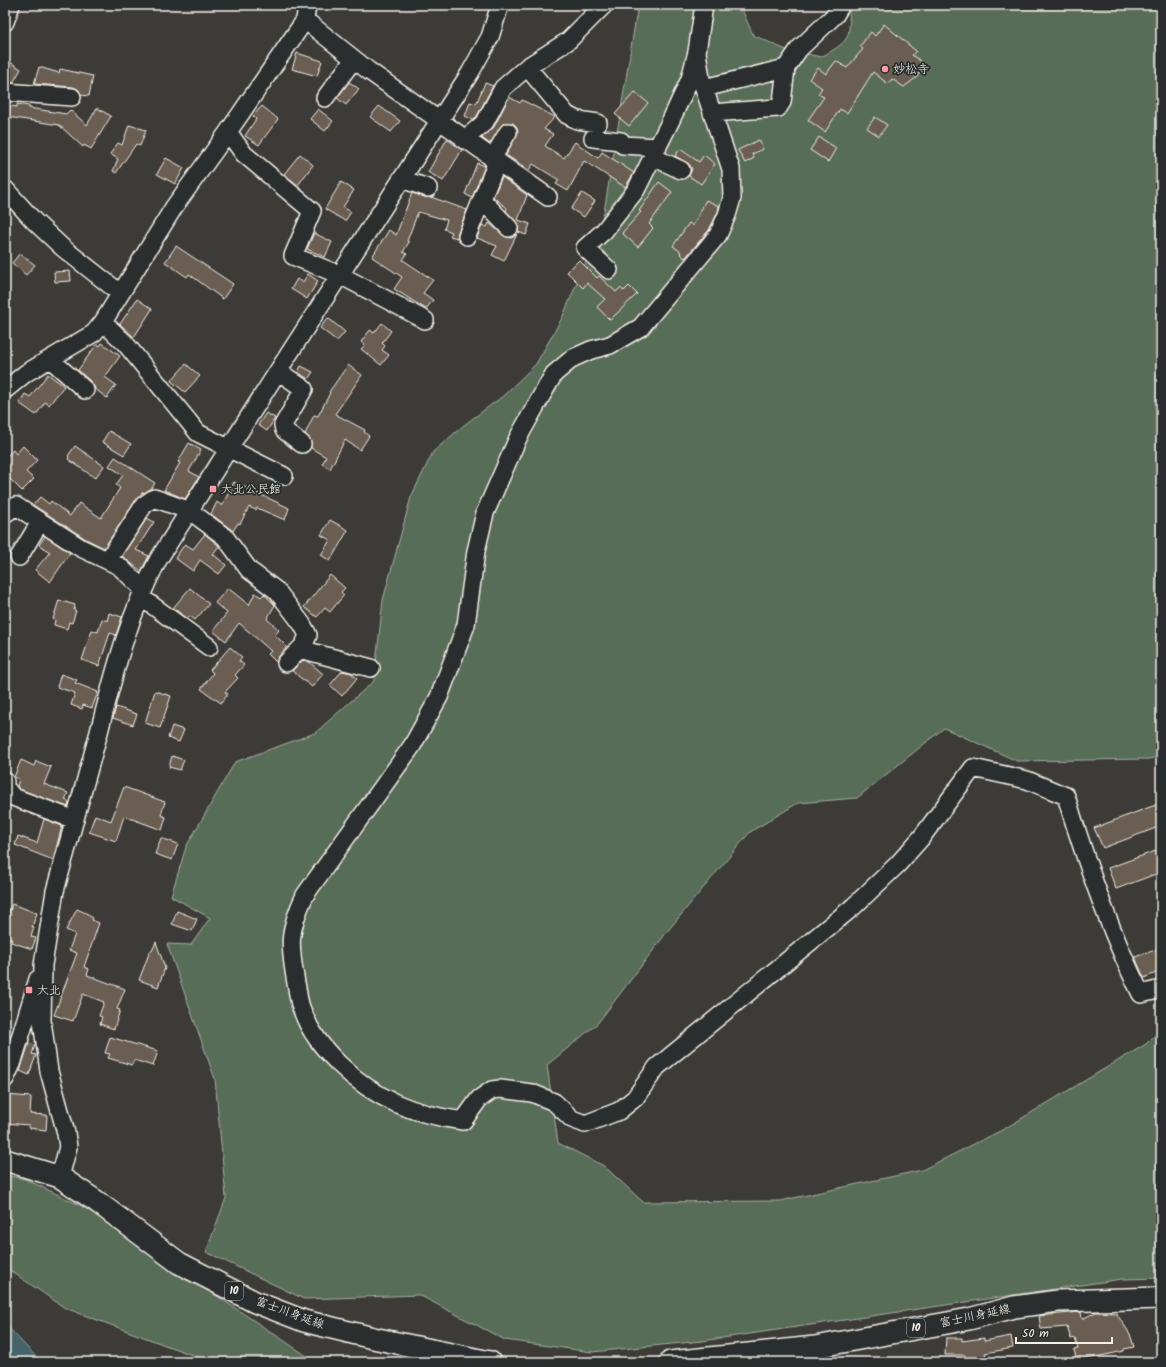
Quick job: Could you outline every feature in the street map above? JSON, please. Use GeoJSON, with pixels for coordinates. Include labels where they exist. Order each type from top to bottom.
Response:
{"type":"FeatureCollection","features":[{"type":"Feature","properties":{"kind":"main road","name":"富士川身延線"},"geometry":{"type":"LineString","coordinates":[[5,1160],[60,1177],[96,1201],[178,1263],[255,1302],[312,1323],[373,1338],[490,1362]]}},
{"type":"Feature","properties":{"kind":"main road","name":"富士川身延線"},"geometry":{"type":"LineString","coordinates":[[670,1362],[814,1347],[969,1318],[1014,1307],[1058,1301],[1161,1298]]}},
{"type":"Feature","properties":{"kind":"street"},"geometry":{"type":"LineString","coordinates":[[5,22],[11,5]]}},
{"type":"Feature","properties":{"kind":"street"},"geometry":{"type":"LineString","coordinates":[[60,1177],[68,1147],[66,1133],[49,1071],[42,1021],[43,965],[55,891],[120,652],[142,593],[158,560],[400,179],[470,73],[490,37],[500,5]]}},
{"type":"Feature","properties":{"kind":"street"},"geometry":{"type":"LineString","coordinates":[[464,140],[485,122],[502,88],[527,67],[568,41],[604,5]]}},
{"type":"Feature","properties":{"kind":"street"},"geometry":{"type":"LineString","coordinates":[[609,270],[586,248],[604,230],[636,190],[655,152],[690,79],[697,52],[704,5]]}},
{"type":"Feature","properties":{"kind":"street"},"geometry":{"type":"LineString","coordinates":[[712,113],[778,108],[782,102],[786,68],[799,50],[835,15],[841,5]]}},
{"type":"Feature","properties":{"kind":"street"},"geometry":{"type":"LineString","coordinates":[[5,390],[26,373],[94,333],[103,322],[174,207],[228,132],[306,13],[354,59],[464,140],[548,197]]}},
{"type":"Feature","properties":{"kind":"street"},"geometry":{"type":"LineString","coordinates":[[697,52],[704,88],[731,169],[732,198],[727,215],[718,235],[641,327],[610,345],[591,350],[573,358],[554,374],[518,438],[485,513],[476,551],[466,625],[440,697],[412,746],[305,895],[294,919],[291,934],[291,957],[301,1008],[308,1026],[320,1045],[355,1079],[393,1104],[433,1117],[463,1121],[478,1099],[492,1090],[500,1089],[532,1093],[554,1102],[572,1119],[585,1124],[619,1111],[636,1098],[657,1067],[853,907],[898,864],[921,838],[973,768],[1027,780],[1066,796],[1080,841],[1127,966],[1141,994],[1161,989]]}},
{"type":"Feature","properties":{"kind":"street"},"geometry":{"type":"LineString","coordinates":[[325,98],[354,59]]}},
{"type":"Feature","properties":{"kind":"street"},"geometry":{"type":"LineString","coordinates":[[527,67],[567,115],[596,130],[621,140],[623,145],[655,152],[681,170]]}},
{"type":"Feature","properties":{"kind":"street"},"geometry":{"type":"LineString","coordinates":[[704,88],[786,68]]}},
{"type":"Feature","properties":{"kind":"street"},"geometry":{"type":"LineString","coordinates":[[5,92],[72,97]]}},
{"type":"Feature","properties":{"kind":"street"},"geometry":{"type":"LineString","coordinates":[[228,132],[244,154],[312,211],[293,256],[340,275],[425,320]]}},
{"type":"Feature","properties":{"kind":"street"},"geometry":{"type":"LineString","coordinates":[[467,236],[482,200],[495,160],[508,132]]}},
{"type":"Feature","properties":{"kind":"street"},"geometry":{"type":"LineString","coordinates":[[400,179],[428,188]]}},
{"type":"Feature","properties":{"kind":"street"},"geometry":{"type":"LineString","coordinates":[[5,189],[34,221],[63,248],[120,293]]}},
{"type":"Feature","properties":{"kind":"street"},"geometry":{"type":"LineString","coordinates":[[482,200],[510,228]]}},
{"type":"Feature","properties":{"kind":"street"},"geometry":{"type":"LineString","coordinates":[[103,322],[125,343],[198,433],[284,476]]}},
{"type":"Feature","properties":{"kind":"street"},"geometry":{"type":"LineString","coordinates":[[50,359],[85,390]]}},
{"type":"Feature","properties":{"kind":"street"},"geometry":{"type":"LineString","coordinates":[[278,371],[304,389],[283,425],[284,430],[302,444]]}},
{"type":"Feature","properties":{"kind":"street"},"geometry":{"type":"LineString","coordinates":[[108,560],[144,505],[154,498],[190,511],[225,537],[250,570],[277,591],[302,624],[308,635],[304,645],[286,663]]}},
{"type":"Feature","properties":{"kind":"street"},"geometry":{"type":"LineString","coordinates":[[5,514],[16,506],[81,548],[119,566],[142,593],[210,647]]}},
{"type":"Feature","properties":{"kind":"street"},"geometry":{"type":"LineString","coordinates":[[19,557],[40,522]]}},
{"type":"Feature","properties":{"kind":"street"},"geometry":{"type":"LineString","coordinates":[[300,649],[371,668]]}},
{"type":"Feature","properties":{"kind":"street"},"geometry":{"type":"LineString","coordinates":[[5,781],[5,787],[13,797],[75,820]]}},
{"type":"Feature","properties":{"kind":"street"},"geometry":{"type":"LineString","coordinates":[[5,1079],[12,1064],[31,999],[43,965]]}},
{"type":"Feature","properties":{"kind":"green space"},"geometry":{"type":"Polygon","coordinates":[[[638,5],[740,5],[753,35],[784,49],[821,57],[838,47],[847,38],[849,26],[849,5],[1161,5],[1161,756],[1149,759],[1017,761],[944,728],[857,798],[798,803],[750,832],[670,928],[597,1024],[547,1065],[558,1143],[604,1166],[643,1202],[780,1201],[922,1170],[1004,1129],[1146,1044],[1161,1029],[1161,1278],[1122,1279],[702,1341],[592,1352],[505,1340],[419,1295],[304,1299],[206,1252],[226,1198],[215,1079],[167,944],[191,945],[210,918],[171,896],[186,847],[235,762],[315,733],[374,681],[383,600],[411,497],[433,452],[464,425],[503,396],[536,364],[562,318],[592,248],[604,212],[638,5]]]}},
{"type":"Feature","properties":{"kind":"green space"},"geometry":{"type":"Polygon","coordinates":[[[5,1175],[25,1179],[82,1206],[316,1362],[211,1362],[65,1308],[5,1267],[5,1175]]]}},
{"type":"Feature","properties":{"kind":"water"},"geometry":{"type":"Polygon","coordinates":[[[5,1324],[41,1362],[5,1362],[5,1324]]]}},
{"type":"Feature","properties":{"kind":"building","name":"妙松寺"},"geometry":{"type":"Polygon","coordinates":[[[884,24],[916,51],[912,55],[923,63],[917,77],[904,87],[892,79],[888,84],[873,72],[847,113],[840,109],[825,132],[808,120],[824,97],[818,94],[822,88],[809,79],[818,68],[826,74],[836,61],[847,68],[863,49],[860,46],[871,32],[875,36],[884,24]]]}},
{"type":"Feature","properties":{"kind":"building"},"geometry":{"type":"Polygon","coordinates":[[[297,53],[322,61],[317,76],[292,69],[297,53]]]}},
{"type":"Feature","properties":{"kind":"building"},"geometry":{"type":"Polygon","coordinates":[[[5,59],[21,69],[13,83],[5,82],[5,59]]]}},
{"type":"Feature","properties":{"kind":"building"},"geometry":{"type":"Polygon","coordinates":[[[39,67],[59,73],[60,69],[93,76],[89,96],[81,95],[78,89],[73,87],[34,84],[39,67]]]}},
{"type":"Feature","properties":{"kind":"building"},"geometry":{"type":"Polygon","coordinates":[[[349,82],[359,89],[346,105],[337,98],[349,82]]]}},
{"type":"Feature","properties":{"kind":"building"},"geometry":{"type":"Polygon","coordinates":[[[485,83],[493,86],[477,116],[473,120],[465,116],[470,102],[476,104],[485,83]]]}},
{"type":"Feature","properties":{"kind":"building"},"geometry":{"type":"Polygon","coordinates":[[[635,92],[648,103],[629,126],[615,114],[635,92]]]}},
{"type":"Feature","properties":{"kind":"building"},"geometry":{"type":"Polygon","coordinates":[[[509,97],[520,103],[522,100],[555,117],[544,129],[553,134],[545,146],[564,158],[575,142],[598,158],[602,152],[634,173],[625,187],[584,161],[568,191],[556,184],[559,180],[533,164],[529,170],[506,155],[518,132],[517,127],[513,123],[503,124],[490,144],[482,138],[494,127],[509,97]]]}},
{"type":"Feature","properties":{"kind":"building"},"geometry":{"type":"Polygon","coordinates":[[[17,104],[29,106],[29,108],[66,114],[70,110],[87,125],[97,108],[111,116],[91,149],[84,145],[83,147],[59,125],[8,117],[10,106],[17,107],[17,104]]]}},
{"type":"Feature","properties":{"kind":"building"},"geometry":{"type":"Polygon","coordinates":[[[262,106],[278,119],[259,145],[245,136],[256,119],[253,116],[262,106]]]}},
{"type":"Feature","properties":{"kind":"building"},"geometry":{"type":"Polygon","coordinates":[[[379,106],[400,121],[391,132],[370,117],[379,106]]]}},
{"type":"Feature","properties":{"kind":"building"},"geometry":{"type":"Polygon","coordinates":[[[318,109],[333,121],[325,131],[310,119],[318,109]]]}},
{"type":"Feature","properties":{"kind":"building"},"geometry":{"type":"Polygon","coordinates":[[[875,117],[887,125],[879,136],[867,128],[875,117]]]}},
{"type":"Feature","properties":{"kind":"building"},"geometry":{"type":"Polygon","coordinates":[[[129,125],[146,130],[140,146],[136,144],[116,173],[113,171],[118,159],[110,154],[118,143],[122,145],[129,125]]]}},
{"type":"Feature","properties":{"kind":"building"},"geometry":{"type":"Polygon","coordinates":[[[819,137],[836,148],[828,162],[810,150],[819,137]]]}},
{"type":"Feature","properties":{"kind":"building"},"geometry":{"type":"Polygon","coordinates":[[[447,139],[462,150],[443,181],[428,172],[447,139]]]}},
{"type":"Feature","properties":{"kind":"building"},"geometry":{"type":"Polygon","coordinates":[[[759,140],[763,149],[752,154],[754,158],[745,163],[738,150],[759,140]]]}},
{"type":"Feature","properties":{"kind":"building"},"geometry":{"type":"Polygon","coordinates":[[[680,149],[699,162],[704,155],[715,164],[701,184],[689,176],[692,169],[689,164],[675,156],[680,149]]]}},
{"type":"Feature","properties":{"kind":"building"},"geometry":{"type":"Polygon","coordinates":[[[300,154],[313,165],[298,185],[284,174],[300,154]]]}},
{"type":"Feature","properties":{"kind":"building"},"geometry":{"type":"Polygon","coordinates":[[[166,158],[184,168],[175,184],[157,174],[166,158]]]}},
{"type":"Feature","properties":{"kind":"building"},"geometry":{"type":"Polygon","coordinates":[[[477,163],[485,166],[472,198],[465,194],[477,163]]]}},
{"type":"Feature","properties":{"kind":"building"},"geometry":{"type":"Polygon","coordinates":[[[502,177],[527,195],[518,220],[530,224],[526,235],[518,232],[519,225],[506,211],[507,208],[493,197],[502,177]]]}},
{"type":"Feature","properties":{"kind":"building"},"geometry":{"type":"Polygon","coordinates":[[[341,182],[354,190],[343,207],[351,212],[345,221],[325,209],[341,182]]]}},
{"type":"Feature","properties":{"kind":"building"},"geometry":{"type":"Polygon","coordinates":[[[659,182],[672,192],[649,224],[653,228],[638,247],[622,233],[641,212],[639,211],[659,182]]]}},
{"type":"Feature","properties":{"kind":"building"},"geometry":{"type":"Polygon","coordinates":[[[412,193],[425,197],[431,197],[467,210],[457,238],[450,236],[452,232],[444,229],[447,220],[418,212],[407,241],[409,242],[403,252],[407,254],[403,260],[433,280],[423,293],[433,300],[426,309],[394,289],[402,277],[372,257],[389,230],[396,235],[412,193]]]}},
{"type":"Feature","properties":{"kind":"building"},"geometry":{"type":"Polygon","coordinates":[[[582,193],[595,201],[584,217],[571,209],[582,193]]]}},
{"type":"Feature","properties":{"kind":"building"},"geometry":{"type":"Polygon","coordinates":[[[706,200],[719,206],[718,212],[709,230],[685,258],[680,254],[681,252],[673,246],[689,223],[693,226],[706,200]]]}},
{"type":"Feature","properties":{"kind":"building"},"geometry":{"type":"Polygon","coordinates":[[[489,223],[506,237],[512,238],[517,234],[504,261],[492,255],[497,246],[477,238],[482,225],[487,227],[489,223]]]}},
{"type":"Feature","properties":{"kind":"building"},"geometry":{"type":"Polygon","coordinates":[[[314,233],[332,242],[325,257],[307,249],[314,233]]]}},
{"type":"Feature","properties":{"kind":"building"},"geometry":{"type":"Polygon","coordinates":[[[176,246],[233,284],[223,299],[189,274],[187,277],[165,262],[176,246]]]}},
{"type":"Feature","properties":{"kind":"building"},"geometry":{"type":"Polygon","coordinates":[[[20,253],[35,265],[26,275],[12,263],[20,253]]]}},
{"type":"Feature","properties":{"kind":"building"},"geometry":{"type":"Polygon","coordinates":[[[579,260],[597,278],[599,276],[616,292],[620,288],[624,291],[629,286],[637,294],[610,320],[597,307],[605,299],[587,283],[583,288],[567,272],[579,260]]]}},
{"type":"Feature","properties":{"kind":"building"},"geometry":{"type":"Polygon","coordinates":[[[70,271],[71,281],[55,282],[54,272],[70,271]]]}},
{"type":"Feature","properties":{"kind":"building"},"geometry":{"type":"Polygon","coordinates":[[[308,274],[318,281],[307,299],[291,289],[297,279],[303,282],[308,274]]]}},
{"type":"Feature","properties":{"kind":"building"},"geometry":{"type":"Polygon","coordinates":[[[137,299],[152,309],[134,337],[120,324],[137,299]]]}},
{"type":"Feature","properties":{"kind":"building"},"geometry":{"type":"Polygon","coordinates":[[[328,318],[345,332],[337,341],[320,328],[328,318]]]}},
{"type":"Feature","properties":{"kind":"building"},"geometry":{"type":"Polygon","coordinates":[[[382,323],[391,331],[382,343],[385,346],[382,350],[389,355],[381,365],[361,349],[365,345],[361,342],[370,330],[374,333],[382,323]]]}},
{"type":"Feature","properties":{"kind":"building"},"geometry":{"type":"Polygon","coordinates":[[[102,343],[120,356],[105,377],[116,385],[107,398],[95,389],[92,383],[78,370],[97,344],[100,346],[102,343]]]}},
{"type":"Feature","properties":{"kind":"building"},"geometry":{"type":"Polygon","coordinates":[[[186,364],[200,376],[185,392],[171,381],[186,364]]]}},
{"type":"Feature","properties":{"kind":"building"},"geometry":{"type":"Polygon","coordinates":[[[348,365],[362,375],[335,414],[365,430],[364,432],[369,436],[360,450],[345,440],[330,469],[322,464],[326,457],[311,448],[311,441],[305,434],[314,415],[318,416],[330,393],[329,392],[348,365]]]}},
{"type":"Feature","properties":{"kind":"building"},"geometry":{"type":"Polygon","coordinates":[[[301,366],[313,372],[308,379],[298,372],[301,366]]]}},
{"type":"Feature","properties":{"kind":"building"},"geometry":{"type":"Polygon","coordinates":[[[48,374],[64,386],[49,405],[45,402],[36,415],[19,403],[25,394],[30,397],[48,374]]]}},
{"type":"Feature","properties":{"kind":"building"},"geometry":{"type":"Polygon","coordinates":[[[266,413],[275,418],[267,431],[258,425],[266,413]]]}},
{"type":"Feature","properties":{"kind":"building"},"geometry":{"type":"Polygon","coordinates":[[[109,431],[131,444],[124,455],[102,442],[109,431]]]}},
{"type":"Feature","properties":{"kind":"building"},"geometry":{"type":"Polygon","coordinates":[[[189,443],[201,450],[189,471],[199,477],[185,499],[164,490],[180,463],[178,462],[189,443]]]}},
{"type":"Feature","properties":{"kind":"building"},"geometry":{"type":"Polygon","coordinates":[[[23,446],[37,460],[26,472],[34,479],[22,491],[5,474],[5,458],[13,450],[16,454],[23,446]]]}},
{"type":"Feature","properties":{"kind":"building"},"geometry":{"type":"Polygon","coordinates":[[[75,446],[104,466],[95,478],[68,459],[68,456],[75,446]]]}},
{"type":"Feature","properties":{"kind":"building"},"geometry":{"type":"Polygon","coordinates":[[[115,457],[155,483],[152,488],[144,493],[143,492],[136,500],[104,548],[86,539],[33,505],[40,497],[49,504],[51,501],[70,516],[79,503],[101,518],[120,488],[116,485],[123,475],[109,466],[115,457]]]}},
{"type":"Feature","properties":{"kind":"building"},"geometry":{"type":"Polygon","coordinates":[[[234,482],[289,508],[285,520],[257,508],[256,510],[249,507],[240,524],[238,523],[233,531],[211,514],[217,502],[222,506],[234,482]]]}},
{"type":"Feature","properties":{"kind":"building"},"geometry":{"type":"Polygon","coordinates":[[[147,518],[154,522],[136,550],[149,556],[141,571],[122,556],[147,518]]]}},
{"type":"Feature","properties":{"kind":"building"},"geometry":{"type":"Polygon","coordinates":[[[330,520],[348,530],[330,561],[321,555],[330,540],[321,535],[330,520]]]}},
{"type":"Feature","properties":{"kind":"building"},"geometry":{"type":"Polygon","coordinates":[[[205,534],[219,546],[213,554],[226,565],[219,574],[200,560],[193,571],[175,558],[185,544],[193,549],[205,534]]]}},
{"type":"Feature","properties":{"kind":"building"},"geometry":{"type":"Polygon","coordinates":[[[45,536],[70,553],[50,582],[35,570],[50,552],[39,545],[45,536]]]}},
{"type":"Feature","properties":{"kind":"building"},"geometry":{"type":"Polygon","coordinates":[[[330,575],[345,588],[341,592],[344,595],[330,612],[325,608],[317,617],[304,607],[330,575]]]}},
{"type":"Feature","properties":{"kind":"building"},"geometry":{"type":"Polygon","coordinates":[[[190,588],[209,604],[195,620],[190,616],[187,618],[173,608],[190,588]]]}},
{"type":"Feature","properties":{"kind":"building"},"geometry":{"type":"Polygon","coordinates":[[[228,588],[249,605],[255,593],[261,597],[264,594],[275,605],[267,619],[279,630],[275,635],[287,647],[276,662],[268,654],[271,651],[239,623],[226,641],[213,631],[227,613],[215,603],[228,588]]]}},
{"type":"Feature","properties":{"kind":"building"},"geometry":{"type":"Polygon","coordinates":[[[59,600],[75,605],[74,610],[76,611],[72,623],[69,622],[67,629],[54,625],[55,620],[53,619],[59,600]]]}},
{"type":"Feature","properties":{"kind":"building"},"geometry":{"type":"Polygon","coordinates":[[[109,613],[122,617],[116,635],[110,633],[99,666],[82,660],[92,630],[98,632],[102,619],[107,621],[109,613]]]}},
{"type":"Feature","properties":{"kind":"building"},"geometry":{"type":"Polygon","coordinates":[[[230,647],[242,657],[239,661],[244,665],[235,675],[238,678],[225,692],[228,694],[221,703],[201,689],[213,673],[210,670],[230,647]]]}},
{"type":"Feature","properties":{"kind":"building"},"geometry":{"type":"Polygon","coordinates":[[[303,660],[308,661],[323,674],[312,687],[292,671],[303,660]]]}},
{"type":"Feature","properties":{"kind":"building"},"geometry":{"type":"Polygon","coordinates":[[[342,671],[351,673],[357,678],[342,696],[330,685],[342,671]]]}},
{"type":"Feature","properties":{"kind":"building"},"geometry":{"type":"Polygon","coordinates":[[[61,674],[77,680],[75,683],[98,692],[92,708],[83,705],[82,709],[71,705],[75,693],[57,687],[61,674]]]}},
{"type":"Feature","properties":{"kind":"building"},"geometry":{"type":"Polygon","coordinates":[[[155,691],[171,696],[160,728],[145,723],[155,691]]]}},
{"type":"Feature","properties":{"kind":"building"},"geometry":{"type":"Polygon","coordinates":[[[116,707],[137,714],[133,725],[113,718],[116,707]]]}},
{"type":"Feature","properties":{"kind":"building"},"geometry":{"type":"Polygon","coordinates":[[[172,726],[184,730],[179,742],[168,738],[172,726]]]}},
{"type":"Feature","properties":{"kind":"building"},"geometry":{"type":"Polygon","coordinates":[[[172,756],[184,760],[180,770],[169,767],[172,756]]]}},
{"type":"Feature","properties":{"kind":"building"},"geometry":{"type":"Polygon","coordinates":[[[21,760],[34,766],[36,761],[51,767],[44,784],[68,793],[65,800],[69,802],[68,807],[19,789],[17,786],[19,779],[14,777],[21,760]]]}},
{"type":"Feature","properties":{"kind":"building"},"geometry":{"type":"Polygon","coordinates":[[[124,787],[165,802],[161,815],[166,817],[162,830],[124,816],[116,841],[89,832],[95,815],[111,821],[124,787]]]}},
{"type":"Feature","properties":{"kind":"building"},"geometry":{"type":"Polygon","coordinates":[[[1161,803],[1161,826],[1103,848],[1094,828],[1161,803]]]}},
{"type":"Feature","properties":{"kind":"building"},"geometry":{"type":"Polygon","coordinates":[[[44,819],[62,826],[53,860],[15,845],[18,836],[37,843],[44,819]]]}},
{"type":"Feature","properties":{"kind":"building"},"geometry":{"type":"Polygon","coordinates":[[[161,838],[178,844],[172,860],[155,854],[161,838]]]}},
{"type":"Feature","properties":{"kind":"building"},"geometry":{"type":"Polygon","coordinates":[[[1161,849],[1161,872],[1116,889],[1108,868],[1161,849]]]}},
{"type":"Feature","properties":{"kind":"building"},"geometry":{"type":"Polygon","coordinates":[[[12,904],[37,913],[32,927],[34,927],[31,937],[36,938],[32,949],[11,942],[12,939],[6,938],[9,931],[5,930],[5,926],[12,904]]]}},
{"type":"Feature","properties":{"kind":"building"},"geometry":{"type":"Polygon","coordinates":[[[77,909],[88,914],[93,918],[92,920],[99,923],[84,967],[89,969],[87,975],[125,989],[117,1009],[120,1010],[114,1029],[100,1024],[102,1017],[99,1016],[104,1002],[83,994],[73,1021],[54,1015],[77,953],[69,950],[75,934],[66,930],[77,909]]]}},
{"type":"Feature","properties":{"kind":"building"},"geometry":{"type":"Polygon","coordinates":[[[177,911],[197,919],[192,931],[172,924],[177,911]]]}},
{"type":"Feature","properties":{"kind":"building"},"geometry":{"type":"Polygon","coordinates":[[[156,942],[165,968],[158,987],[139,980],[150,951],[152,951],[156,942]]]}},
{"type":"Feature","properties":{"kind":"building"},"geometry":{"type":"Polygon","coordinates":[[[1161,948],[1161,971],[1144,978],[1135,957],[1161,948]]]}},
{"type":"Feature","properties":{"kind":"building"},"geometry":{"type":"Polygon","coordinates":[[[110,1037],[158,1051],[153,1066],[134,1060],[132,1065],[108,1058],[110,1054],[105,1053],[110,1037]]]}},
{"type":"Feature","properties":{"kind":"building"},"geometry":{"type":"Polygon","coordinates":[[[29,1043],[35,1045],[32,1054],[36,1055],[29,1075],[20,1071],[29,1043]]]}},
{"type":"Feature","properties":{"kind":"building"},"geometry":{"type":"Polygon","coordinates":[[[5,1095],[31,1097],[30,1114],[47,1115],[46,1130],[29,1128],[29,1125],[5,1123],[5,1095]]]}},
{"type":"Feature","properties":{"kind":"building"},"geometry":{"type":"Polygon","coordinates":[[[1081,1312],[1082,1319],[1096,1312],[1116,1313],[1130,1334],[1134,1347],[1124,1349],[1124,1351],[1077,1361],[1074,1350],[1078,1349],[1075,1338],[1071,1339],[1067,1327],[1041,1329],[1039,1316],[1081,1312]]]}},
{"type":"Feature","properties":{"kind":"building"},"geometry":{"type":"Polygon","coordinates":[[[1011,1336],[1013,1348],[985,1353],[987,1362],[965,1362],[965,1355],[945,1355],[946,1338],[962,1338],[962,1341],[984,1338],[984,1341],[1011,1336]]]}},
{"type":"Feature","properties":{"kind":"place","name":"妙松寺"},"geometry":{"type":"Point","coordinates":[885,69]}},
{"type":"Feature","properties":{"kind":"place","name":"大北公民館"},"geometry":{"type":"Point","coordinates":[213,489]}},
{"type":"Feature","properties":{"kind":"place","name":"大北"},"geometry":{"type":"Point","coordinates":[29,990]}}]}
